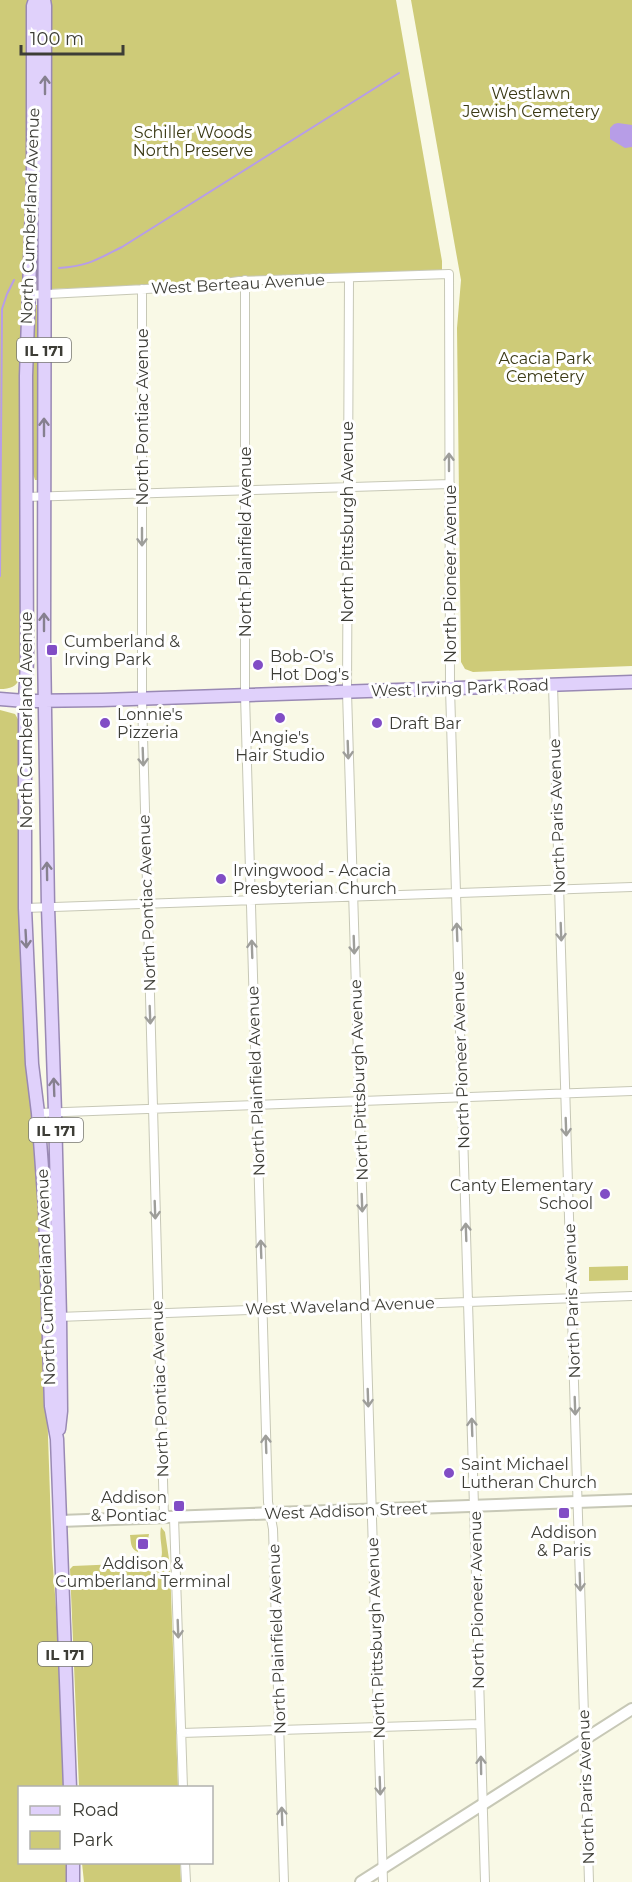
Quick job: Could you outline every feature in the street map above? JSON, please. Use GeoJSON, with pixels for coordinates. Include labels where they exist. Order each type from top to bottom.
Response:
{"type":"FeatureCollection","features":[{"type":"Feature","properties":{"kind":"main road","name":"North Cumberland Avenue"},"geometry":{"type":"LineString","coordinates":[[35,0],[33,6],[33,178],[28,295],[25,497],[27,661],[25,908],[32,1064],[38,1113],[61,1411],[57,1439],[70,1786]]}},
{"type":"Feature","properties":{"kind":"main road","name":"North Cumberland Avenue"},"geometry":{"type":"LineString","coordinates":[[44,0],[45,701],[48,908],[56,1112],[54,1317]]}},
{"type":"Feature","properties":{"kind":"main road","name":"West Irving Park Road"},"geometry":{"type":"LineString","coordinates":[[0,699],[25,701],[142,699],[632,682]]}},
{"type":"Feature","properties":{"kind":"main road"},"geometry":{"type":"LineString","coordinates":[[73,1864],[74,1882]]}},
{"type":"Feature","properties":{"kind":"street","name":"West Berteau Avenue"},"geometry":{"type":"LineString","coordinates":[[28,295],[205,286],[245,280],[449,274]]}},
{"type":"Feature","properties":{"kind":"street","name":"North Pioneer Avenue"},"geometry":{"type":"LineString","coordinates":[[449,274],[450,688],[485,1882]]}},
{"type":"Feature","properties":{"kind":"street","name":"North Pittsburgh Avenue"},"geometry":{"type":"LineString","coordinates":[[349,278],[346,692],[383,1882]]}},
{"type":"Feature","properties":{"kind":"street","name":"North Plainfield Avenue"},"geometry":{"type":"LineString","coordinates":[[245,280],[245,695],[268,1502],[273,1529],[284,1882]]}},
{"type":"Feature","properties":{"kind":"street","name":"North Pontiac Avenue"},"geometry":{"type":"LineString","coordinates":[[142,289],[142,699],[158,1313],[183,1786]]}},
{"type":"Feature","properties":{"kind":"street"},"geometry":{"type":"LineString","coordinates":[[25,497],[450,484]]}},
{"type":"Feature","properties":{"kind":"street","name":"North Paris Avenue"},"geometry":{"type":"LineString","coordinates":[[553,685],[589,1882]]}},
{"type":"Feature","properties":{"kind":"street"},"geometry":{"type":"LineString","coordinates":[[25,908],[632,887]]}},
{"type":"Feature","properties":{"kind":"street"},"geometry":{"type":"LineString","coordinates":[[38,1113],[632,1091]]}},
{"type":"Feature","properties":{"kind":"street","name":"West Waveland Avenue"},"geometry":{"type":"LineString","coordinates":[[54,1317],[632,1296]]}},
{"type":"Feature","properties":{"kind":"street","name":"West Addison Street"},"geometry":{"type":"LineString","coordinates":[[60,1521],[632,1500]]}},
{"type":"Feature","properties":{"kind":"street"},"geometry":{"type":"LineString","coordinates":[[361,1882],[632,1709]]}},
{"type":"Feature","properties":{"kind":"street"},"geometry":{"type":"LineString","coordinates":[[181,1733],[480,1724]]}},
{"type":"Feature","properties":{"kind":"street"},"geometry":{"type":"LineString","coordinates":[[185,1864],[186,1882]]}},
{"type":"Feature","properties":{"kind":"green space"},"geometry":{"type":"Polygon","coordinates":[[[0,0],[28,0],[29,156],[21,326],[20,677],[13,687],[7,689],[0,689],[0,0]]]}},
{"type":"Feature","properties":{"kind":"green space","name":"Schiller Woods North Preserve"},"geometry":{"type":"Polygon","coordinates":[[[50,0],[396,0],[442,270],[238,277],[202,283],[52,289],[50,286],[50,0]]]}},
{"type":"Feature","properties":{"kind":"green space"},"geometry":{"type":"Polygon","coordinates":[[[411,0],[632,0],[632,666],[473,672],[465,669],[461,662],[457,328],[461,280],[411,0]]]}},
{"type":"Feature","properties":{"kind":"green space"},"geometry":{"type":"Polygon","coordinates":[[[34,305],[39,305],[38,480],[35,480],[30,464],[29,409],[34,305]]]}},
{"type":"Feature","properties":{"kind":"green space"},"geometry":{"type":"Polygon","coordinates":[[[0,710],[15,714],[19,721],[22,986],[39,1170],[52,1554],[58,1635],[64,1786],[18,1786],[18,1864],[67,1864],[67,1882],[0,1882],[0,710]]]}},
{"type":"Feature","properties":{"kind":"green space"},"geometry":{"type":"Polygon","coordinates":[[[628,1266],[628,1280],[589,1281],[589,1267],[628,1266]]]}},
{"type":"Feature","properties":{"kind":"green space"},"geometry":{"type":"Polygon","coordinates":[[[161,1527],[165,1532],[170,1566],[178,1786],[79,1786],[70,1569],[73,1566],[120,1564],[120,1556],[134,1566],[141,1567],[157,1563],[162,1553],[161,1527]]]}},
{"type":"Feature","properties":{"kind":"green space"},"geometry":{"type":"Polygon","coordinates":[[[149,1534],[143,1551],[143,1545],[138,1545],[138,1552],[134,1549],[130,1535],[149,1534]]]}},
{"type":"Feature","properties":{"kind":"green space"},"geometry":{"type":"Polygon","coordinates":[[[82,1864],[180,1864],[181,1882],[84,1882],[82,1864]]]}},
{"type":"Feature","properties":{"kind":"shaded area"},"geometry":{"type":"Polygon","coordinates":[[[618,123],[632,125],[632,147],[625,148],[610,139],[610,128],[618,123]]]}},
{"type":"Feature","properties":{"kind":"waterway"},"geometry":{"type":"LineString","coordinates":[[59,268],[85,264],[122,247],[399,73]]}},
{"type":"Feature","properties":{"kind":"waterway"},"geometry":{"type":"LineString","coordinates":[[0,576],[2,309],[14,280]]}},
{"type":"Feature","properties":{"kind":"place","name":"Cumberland & Irving Park"},"geometry":{"type":"Point","coordinates":[52,650]}},
{"type":"Feature","properties":{"kind":"place","name":"Bob-O's Hot Dog's"},"geometry":{"type":"Point","coordinates":[258,665]}},
{"type":"Feature","properties":{"kind":"place","name":"Angie's Hair Studio"},"geometry":{"type":"Point","coordinates":[280,718]}},
{"type":"Feature","properties":{"kind":"place","name":"Lonnie's Pizzeria"},"geometry":{"type":"Point","coordinates":[105,723]}},
{"type":"Feature","properties":{"kind":"place","name":"Draft Bar"},"geometry":{"type":"Point","coordinates":[377,723]}},
{"type":"Feature","properties":{"kind":"place","name":"Irvingwood - Acacia Presbyterian Church"},"geometry":{"type":"Point","coordinates":[221,879]}},
{"type":"Feature","properties":{"kind":"place","name":"Canty Elementary School"},"geometry":{"type":"Point","coordinates":[605,1194]}},
{"type":"Feature","properties":{"kind":"place","name":"Saint Michael Lutheran Church"},"geometry":{"type":"Point","coordinates":[449,1473]}},
{"type":"Feature","properties":{"kind":"place","name":"Addison & Pontiac"},"geometry":{"type":"Point","coordinates":[179,1506]}},
{"type":"Feature","properties":{"kind":"place","name":"Addison & Paris"},"geometry":{"type":"Point","coordinates":[564,1513]}},
{"type":"Feature","properties":{"kind":"place","name":"Addison & Cumberland Terminal"},"geometry":{"type":"Point","coordinates":[143,1544]}},
{"type":"Feature","properties":{"kind":"park label","name":"Westlawn Jewish Cemetery"},"geometry":{"type":"Point","coordinates":[531,102]}},
{"type":"Feature","properties":{"kind":"park label","name":"Acacia Park Cemetery"},"geometry":{"type":"Point","coordinates":[545,367]}}]}
